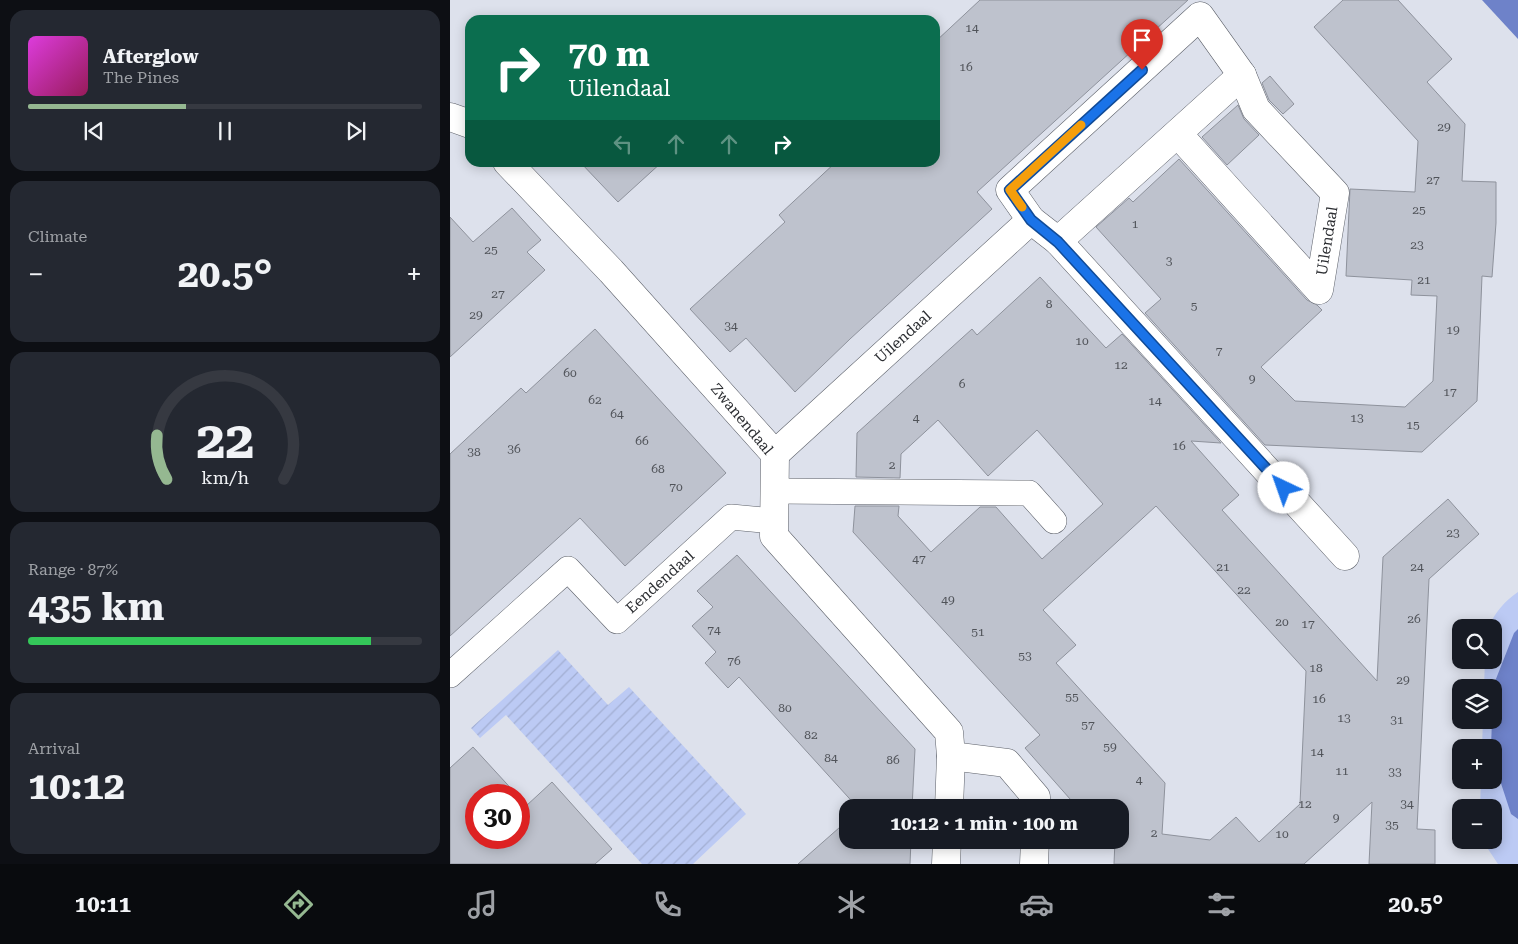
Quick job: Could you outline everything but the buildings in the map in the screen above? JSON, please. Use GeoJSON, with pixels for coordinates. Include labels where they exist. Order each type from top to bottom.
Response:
{"type":"FeatureCollection","features":[{"type":"Feature","properties":{"kind":"street","name":"Uilendaal"},"geometry":{"type":"LineString","coordinates":[[1178,134],[1320,290],[1335,192],[1256,108],[1242,75],[1200,16],[1010,190],[1031,220],[1058,242],[1345,556]]}},
{"type":"Feature","properties":{"kind":"street"},"geometry":{"type":"LineString","coordinates":[[1058,242],[1242,75]]}},
{"type":"Feature","properties":{"kind":"street"},"geometry":{"type":"LineString","coordinates":[[450,117],[465,122]]}},
{"type":"Feature","properties":{"kind":"street","name":"Zwanendaal"},"geometry":{"type":"LineString","coordinates":[[512,167],[612,271],[775,454],[774,536],[950,732],[949,799]]}},
{"type":"Feature","properties":{"kind":"street","name":"Uilendaal"},"geometry":{"type":"LineString","coordinates":[[775,454],[1031,220]]}},
{"type":"Feature","properties":{"kind":"street"},"geometry":{"type":"LineString","coordinates":[[951,756],[1007,763],[1036,799]]}},
{"type":"Feature","properties":{"kind":"street"},"geometry":{"type":"LineString","coordinates":[[946,864],[947,849]]}},
{"type":"Feature","properties":{"kind":"street"},"geometry":{"type":"LineString","coordinates":[[1034,864],[1035,849]]}},
{"type":"Feature","properties":{"kind":"lane"},"geometry":{"type":"LineString","coordinates":[[774,491],[1029,493],[1054,521]]}},
{"type":"Feature","properties":{"kind":"lane","name":"Eendendaal"},"geometry":{"type":"LineString","coordinates":[[450,675],[568,569],[617,621],[731,516],[773,521]]}},
{"type":"Feature","properties":{"kind":"shaded area"},"geometry":{"type":"Polygon","coordinates":[[[1518,592],[1518,864],[1498,864],[1488,849],[1502,849],[1502,799],[1480,799],[1481,789],[1502,789],[1502,739],[1482,739],[1483,729],[1502,729],[1502,679],[1484,679],[1485,669],[1502,669],[1502,619],[1493,619],[1509,599],[1518,592]]]}},
{"type":"Feature","properties":{"kind":"shaded area"},"geometry":{"type":"Polygon","coordinates":[[[558,650],[608,705],[629,687],[746,814],[693,864],[642,864],[506,715],[480,738],[471,728],[558,650]]]}},
{"type":"Feature","properties":{"kind":"water"},"geometry":{"type":"Polygon","coordinates":[[[1482,0],[1518,0],[1518,39],[1482,0]]]}},
{"type":"Feature","properties":{"kind":"water"},"geometry":{"type":"Polygon","coordinates":[[[1518,629],[1518,819],[1511,814],[1502,786],[1502,739],[1491,739],[1492,729],[1502,729],[1502,679],[1496,679],[1500,669],[1502,669],[1502,664],[1514,633],[1518,629]]]}},
{"type":"Feature","properties":{"kind":"slow traffic"},"geometry":{"type":"LineString","coordinates":[[1022,207],[1010,190],[1081,125]]}},
{"type":"Feature","properties":{"kind":"route"},"geometry":{"type":"LineString","coordinates":[[1142,70],[1010,190],[1031,220],[1058,242],[1284,488]]}}]}
